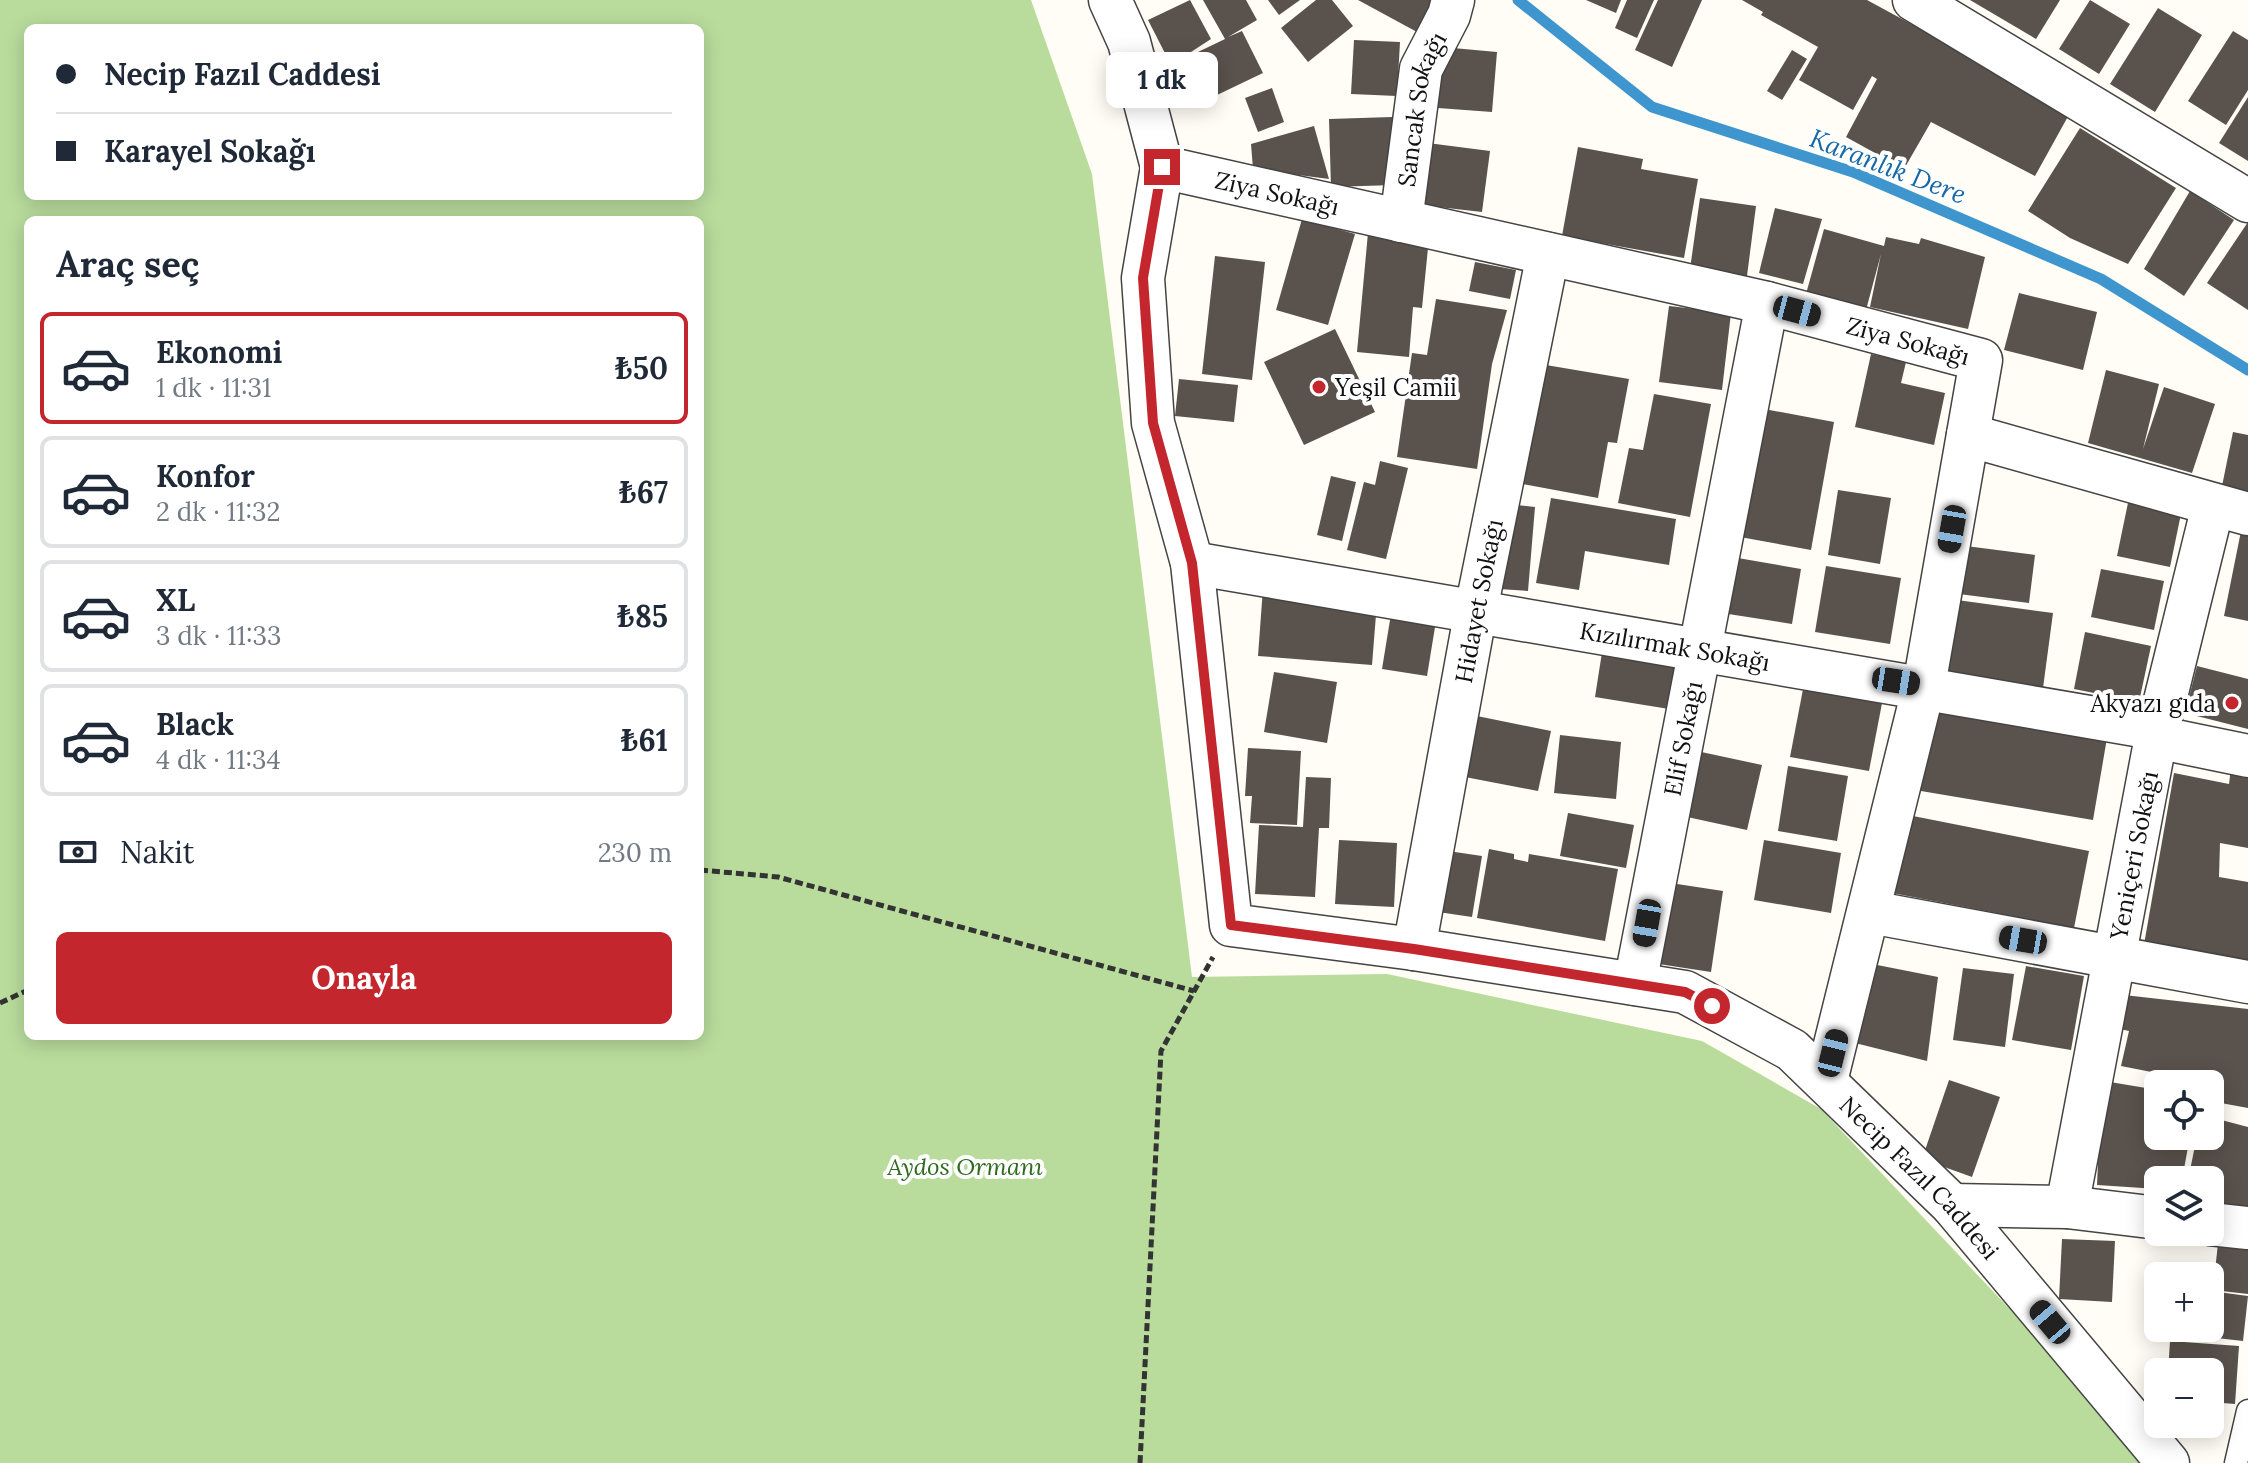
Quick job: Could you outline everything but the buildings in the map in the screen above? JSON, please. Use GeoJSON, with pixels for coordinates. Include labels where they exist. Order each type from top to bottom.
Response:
{"type":"FeatureCollection","features":[{"type":"Feature","properties":{"kind":"street"},"geometry":{"type":"LineString","coordinates":[[1110,0],[1129,42],[1162,167],[1143,278],[1153,423],[1192,563],[1231,925]]}},
{"type":"Feature","properties":{"kind":"street","name":"Sancak Sokağı"},"geometry":{"type":"LineString","coordinates":[[1401,221],[1421,69],[1453,0]]}},
{"type":"Feature","properties":{"kind":"street"},"geometry":{"type":"LineString","coordinates":[[1914,0],[2248,201]]}},
{"type":"Feature","properties":{"kind":"street","name":"Ziya Sokağı"},"geometry":{"type":"LineString","coordinates":[[1162,167],[1767,303],[1981,360],[1924,686],[1826,1081]]}},
{"type":"Feature","properties":{"kind":"street","name":"Hidayet Sokağı"},"geometry":{"type":"LineString","coordinates":[[1414,949],[1476,610],[1548,254]]}},
{"type":"Feature","properties":{"kind":"street","name":"Elif Sokağı"},"geometry":{"type":"LineString","coordinates":[[1635,984],[1767,303]]}},
{"type":"Feature","properties":{"kind":"street"},"geometry":{"type":"LineString","coordinates":[[1968,435],[2230,510]]}},
{"type":"Feature","properties":{"kind":"street","name":"Yeniçeri Sokağı"},"geometry":{"type":"LineString","coordinates":[[2067,1207],[2158,733],[2230,510]]}},
{"type":"Feature","properties":{"kind":"street","name":"Kızılırmak Sokağı"},"geometry":{"type":"LineString","coordinates":[[1192,563],[1924,686],[2158,733],[2248,756]]}},
{"type":"Feature","properties":{"kind":"street"},"geometry":{"type":"LineString","coordinates":[[1870,912],[2248,982]]}},
{"type":"Feature","properties":{"kind":"street","name":"Necip Fazıl Caddesi"},"geometry":{"type":"LineString","coordinates":[[1231,925],[1414,949],[1685,992],[1792,1050],[1952,1205],[2168,1463]]}},
{"type":"Feature","properties":{"kind":"street"},"geometry":{"type":"LineString","coordinates":[[1952,1205],[2067,1207],[2144,1216]]}},
{"type":"Feature","properties":{"kind":"street"},"geometry":{"type":"LineString","coordinates":[[2224,1225],[2248,1228]]}},
{"type":"Feature","properties":{"kind":"lane"},"geometry":{"type":"LineString","coordinates":[[2236,1463],[2248,1411]]}},
{"type":"Feature","properties":{"kind":"path"},"geometry":{"type":"LineString","coordinates":[[704,870],[778,877],[1194,991]]}},
{"type":"Feature","properties":{"kind":"path"},"geometry":{"type":"LineString","coordinates":[[1140,1463],[1161,1051],[1231,925]]}},
{"type":"Feature","properties":{"kind":"path"},"geometry":{"type":"LineString","coordinates":[[0,1003],[24,992]]}},
{"type":"Feature","properties":{"kind":"green space","name":"Aydos Ormanı"},"geometry":{"type":"Polygon","coordinates":[[[0,0],[1031,0],[1092,174],[1192,977],[1387,974],[1702,1041],[1821,1109],[2155,1463],[0,1463],[0,0]]]}},
{"type":"Feature","properties":{"kind":"waterway","name":"Karanlık Dere"},"geometry":{"type":"LineString","coordinates":[[1518,0],[1652,107],[1853,172],[2101,279],[2248,370]]}},
{"type":"Feature","properties":{"kind":"place","name":"Yeşil Camii"},"geometry":{"type":"Point","coordinates":[1319,387]}},
{"type":"Feature","properties":{"kind":"place","name":"Akyazı gıda"},"geometry":{"type":"Point","coordinates":[2232,703]}},
{"type":"Feature","properties":{"kind":"route"},"geometry":{"type":"LineString","coordinates":[[1162,167],[1143,278],[1153,423],[1192,563],[1231,925],[1414,949],[1685,992],[1712,1006]]}}]}
